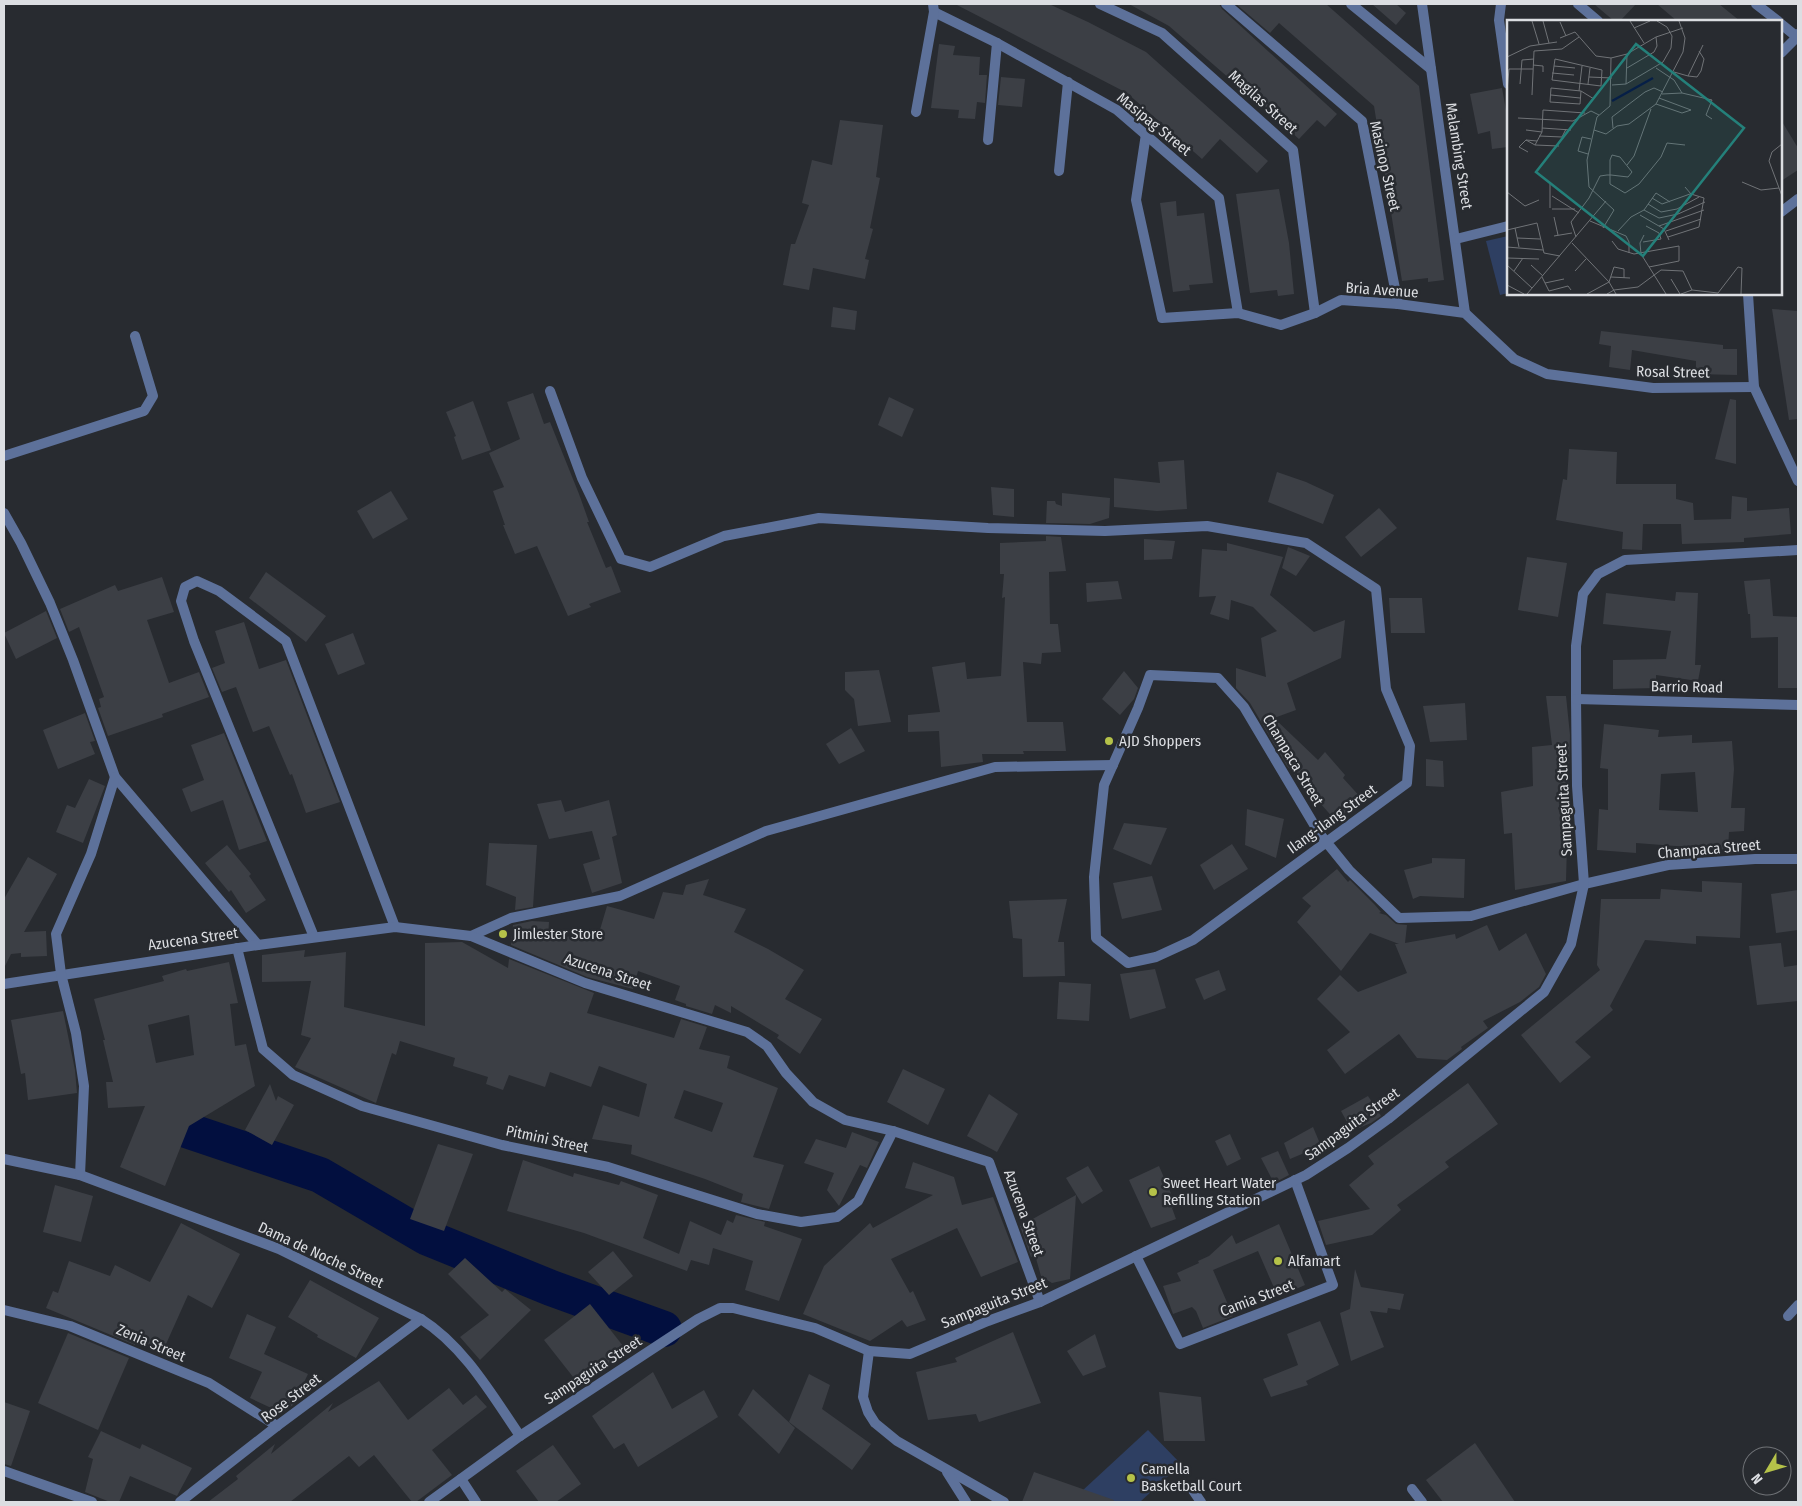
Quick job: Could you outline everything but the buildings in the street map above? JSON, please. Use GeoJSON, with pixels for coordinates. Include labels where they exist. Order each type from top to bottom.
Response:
{"type":"FeatureCollection","features":[{"type":"Feature","properties":{"kind":"street","name":"Magilas Street"},"geometry":{"type":"LineString","coordinates":[[1100,4],[1162,33],[1294,150],[1315,313]]}},
{"type":"Feature","properties":{"kind":"street","name":"Masinop Street"},"geometry":{"type":"LineString","coordinates":[[1226,4],[1362,121],[1398,304]]}},
{"type":"Feature","properties":{"kind":"street"},"geometry":{"type":"LineString","coordinates":[[1351,4],[1431,69]]}},
{"type":"Feature","properties":{"kind":"street","name":"Malambing Street"},"geometry":{"type":"LineString","coordinates":[[1422,4],[1465,313]]}},
{"type":"Feature","properties":{"kind":"street"},"geometry":{"type":"LineString","coordinates":[[1501,4],[1499,20],[1507,77]]}},
{"type":"Feature","properties":{"kind":"street"},"geometry":{"type":"LineString","coordinates":[[1578,4],[1587,17]]}},
{"type":"Feature","properties":{"kind":"street"},"geometry":{"type":"LineString","coordinates":[[1756,4],[1776,20]]}},
{"type":"Feature","properties":{"kind":"street"},"geometry":{"type":"LineString","coordinates":[[916,112],[934,8]]}},
{"type":"Feature","properties":{"kind":"street","name":"Masipag Street"},"geometry":{"type":"LineString","coordinates":[[934,8],[1117,110],[1220,198],[1238,314]]}},
{"type":"Feature","properties":{"kind":"street"},"geometry":{"type":"LineString","coordinates":[[1782,24],[1798,36],[1782,52]]}},
{"type":"Feature","properties":{"kind":"street"},"geometry":{"type":"LineString","coordinates":[[988,140],[996,43]]}},
{"type":"Feature","properties":{"kind":"street"},"geometry":{"type":"LineString","coordinates":[[1059,171],[1068,82]]}},
{"type":"Feature","properties":{"kind":"street","name":"Bria Avenue"},"geometry":{"type":"LineString","coordinates":[[1146,134],[1136,200],[1162,318],[1238,314],[1281,325],[1315,313],[1341,300],[1398,304],[1465,313]]}},
{"type":"Feature","properties":{"kind":"street"},"geometry":{"type":"LineString","coordinates":[[1782,211],[1798,199]]}},
{"type":"Feature","properties":{"kind":"street"},"geometry":{"type":"LineString","coordinates":[[1456,238],[1507,226]]}},
{"type":"Feature","properties":{"kind":"street"},"geometry":{"type":"LineString","coordinates":[[1748,295],[1754,387],[1798,481]]}},
{"type":"Feature","properties":{"kind":"street","name":"Rosal Street"},"geometry":{"type":"LineString","coordinates":[[1465,313],[1514,359],[1548,374],[1653,388],[1754,387]]}},
{"type":"Feature","properties":{"kind":"street"},"geometry":{"type":"LineString","coordinates":[[4,456],[144,411],[153,396],[135,336]]}},
{"type":"Feature","properties":{"kind":"street","name":"Ilang-ilang Street"},"geometry":{"type":"LineString","coordinates":[[550,391],[582,478],[620,559],[650,567],[724,536],[819,518],[988,528],[1105,531],[1207,526],[1306,543],[1376,589],[1386,689],[1410,746],[1407,783],[1193,940],[1156,957],[1128,963],[1096,938],[1094,877],[1104,785],[1138,708],[1150,675]]}},
{"type":"Feature","properties":{"kind":"street"},"geometry":{"type":"LineString","coordinates":[[4,513],[50,603],[74,660],[115,777],[258,945]]}},
{"type":"Feature","properties":{"kind":"street","name":"Sampaguita Street"},"geometry":{"type":"LineString","coordinates":[[429,1502],[520,1436],[698,1319],[720,1308],[760,1314],[815,1328],[869,1351],[910,1354],[988,1321],[1040,1302],[1295,1180],[1348,1148],[1388,1119],[1544,992],[1571,944],[1584,884],[1576,786],[1576,646],[1582,594],[1598,574],[1626,560],[1798,550]]}},
{"type":"Feature","properties":{"kind":"street"},"geometry":{"type":"LineString","coordinates":[[314,937],[194,641],[181,601],[185,587],[197,581],[219,591],[286,641],[395,927]]}},
{"type":"Feature","properties":{"kind":"street","name":"Champaca Street"},"geometry":{"type":"LineString","coordinates":[[1150,675],[1218,678],[1244,707],[1326,842],[1349,870],[1399,918],[1471,916],[1584,884],[1668,865],[1756,859],[1798,859]]}},
{"type":"Feature","properties":{"kind":"street","name":"Barrio Road"},"geometry":{"type":"LineString","coordinates":[[1576,699],[1798,705]]}},
{"type":"Feature","properties":{"kind":"street"},"geometry":{"type":"LineString","coordinates":[[471,936],[511,918],[620,896],[766,831],[995,767],[1113,765]]}},
{"type":"Feature","properties":{"kind":"street"},"geometry":{"type":"LineString","coordinates":[[80,1175],[84,1086],[76,1033],[61,974],[56,934],[91,854],[115,777]]}},
{"type":"Feature","properties":{"kind":"street","name":"Azucena Street"},"geometry":{"type":"LineString","coordinates":[[4,984],[237,948],[395,927],[471,936],[585,983],[747,1032],[767,1046],[786,1073],[814,1102],[845,1120],[893,1131],[989,1162],[1040,1302]]}},
{"type":"Feature","properties":{"kind":"street","name":"Pitmini Street"},"geometry":{"type":"LineString","coordinates":[[237,948],[264,1049],[293,1075],[371,1109],[502,1145],[608,1167],[757,1214],[801,1222],[837,1217],[858,1201],[893,1131]]}},
{"type":"Feature","properties":{"kind":"street","name":"Dama de Noche Street"},"geometry":{"type":"LineString","coordinates":[[4,1159],[80,1175],[279,1249],[421,1319],[437,1329],[477,1373],[520,1436]]}},
{"type":"Feature","properties":{"kind":"street","name":"Camia Street"},"geometry":{"type":"LineString","coordinates":[[1136,1256],[1180,1344],[1333,1285],[1295,1180]]}},
{"type":"Feature","properties":{"kind":"street"},"geometry":{"type":"LineString","coordinates":[[1788,1316],[1798,1305]]}},
{"type":"Feature","properties":{"kind":"street","name":"Zenia Street"},"geometry":{"type":"LineString","coordinates":[[4,1310],[70,1326],[209,1383],[277,1426]]}},
{"type":"Feature","properties":{"kind":"street","name":"Rose Street"},"geometry":{"type":"LineString","coordinates":[[180,1502],[277,1426],[421,1319]]}},
{"type":"Feature","properties":{"kind":"street"},"geometry":{"type":"LineString","coordinates":[[869,1351],[862,1397],[875,1423],[897,1441],[1004,1502]]}},
{"type":"Feature","properties":{"kind":"street"},"geometry":{"type":"LineString","coordinates":[[945,1469],[966,1502]]}},
{"type":"Feature","properties":{"kind":"street"},"geometry":{"type":"LineString","coordinates":[[4,1471],[92,1502]]}},
{"type":"Feature","properties":{"kind":"street"},"geometry":{"type":"LineString","coordinates":[[461,1479],[476,1502]]}},
{"type":"Feature","properties":{"kind":"street"},"geometry":{"type":"LineString","coordinates":[[1192,1489],[1201,1502]]}},
{"type":"Feature","properties":{"kind":"street"},"geometry":{"type":"LineString","coordinates":[[1412,1489],[1422,1502]]}},
{"type":"Feature","properties":{"kind":"shaded area"},"geometry":{"type":"Polygon","coordinates":[[[1507,236],[1507,293],[1500,295],[1486,241],[1507,236]]]}},
{"type":"Feature","properties":{"kind":"shaded area","name":"Camella Basketball Court"},"geometry":{"type":"Polygon","coordinates":[[[1148,1430],[1181,1464],[1140,1502],[1093,1502],[1082,1491],[1148,1430]]]}},
{"type":"Feature","properties":{"kind":"waterway"},"geometry":{"type":"LineString","coordinates":[[183,1129],[320,1175],[426,1237],[551,1288],[664,1329]]}},
{"type":"Feature","properties":{"kind":"place","name":"AJD Shoppers"},"geometry":{"type":"Point","coordinates":[1109,741]}},
{"type":"Feature","properties":{"kind":"place","name":"Jimlester Store"},"geometry":{"type":"Point","coordinates":[503,934]}},
{"type":"Feature","properties":{"kind":"place","name":"Sweet Heart Water Refilling Station"},"geometry":{"type":"Point","coordinates":[1153,1192]}},
{"type":"Feature","properties":{"kind":"place","name":"Alfamart"},"geometry":{"type":"Point","coordinates":[1278,1261]}},
{"type":"Feature","properties":{"kind":"place","name":"Camella Basketball Court"},"geometry":{"type":"Point","coordinates":[1131,1478]}}]}
